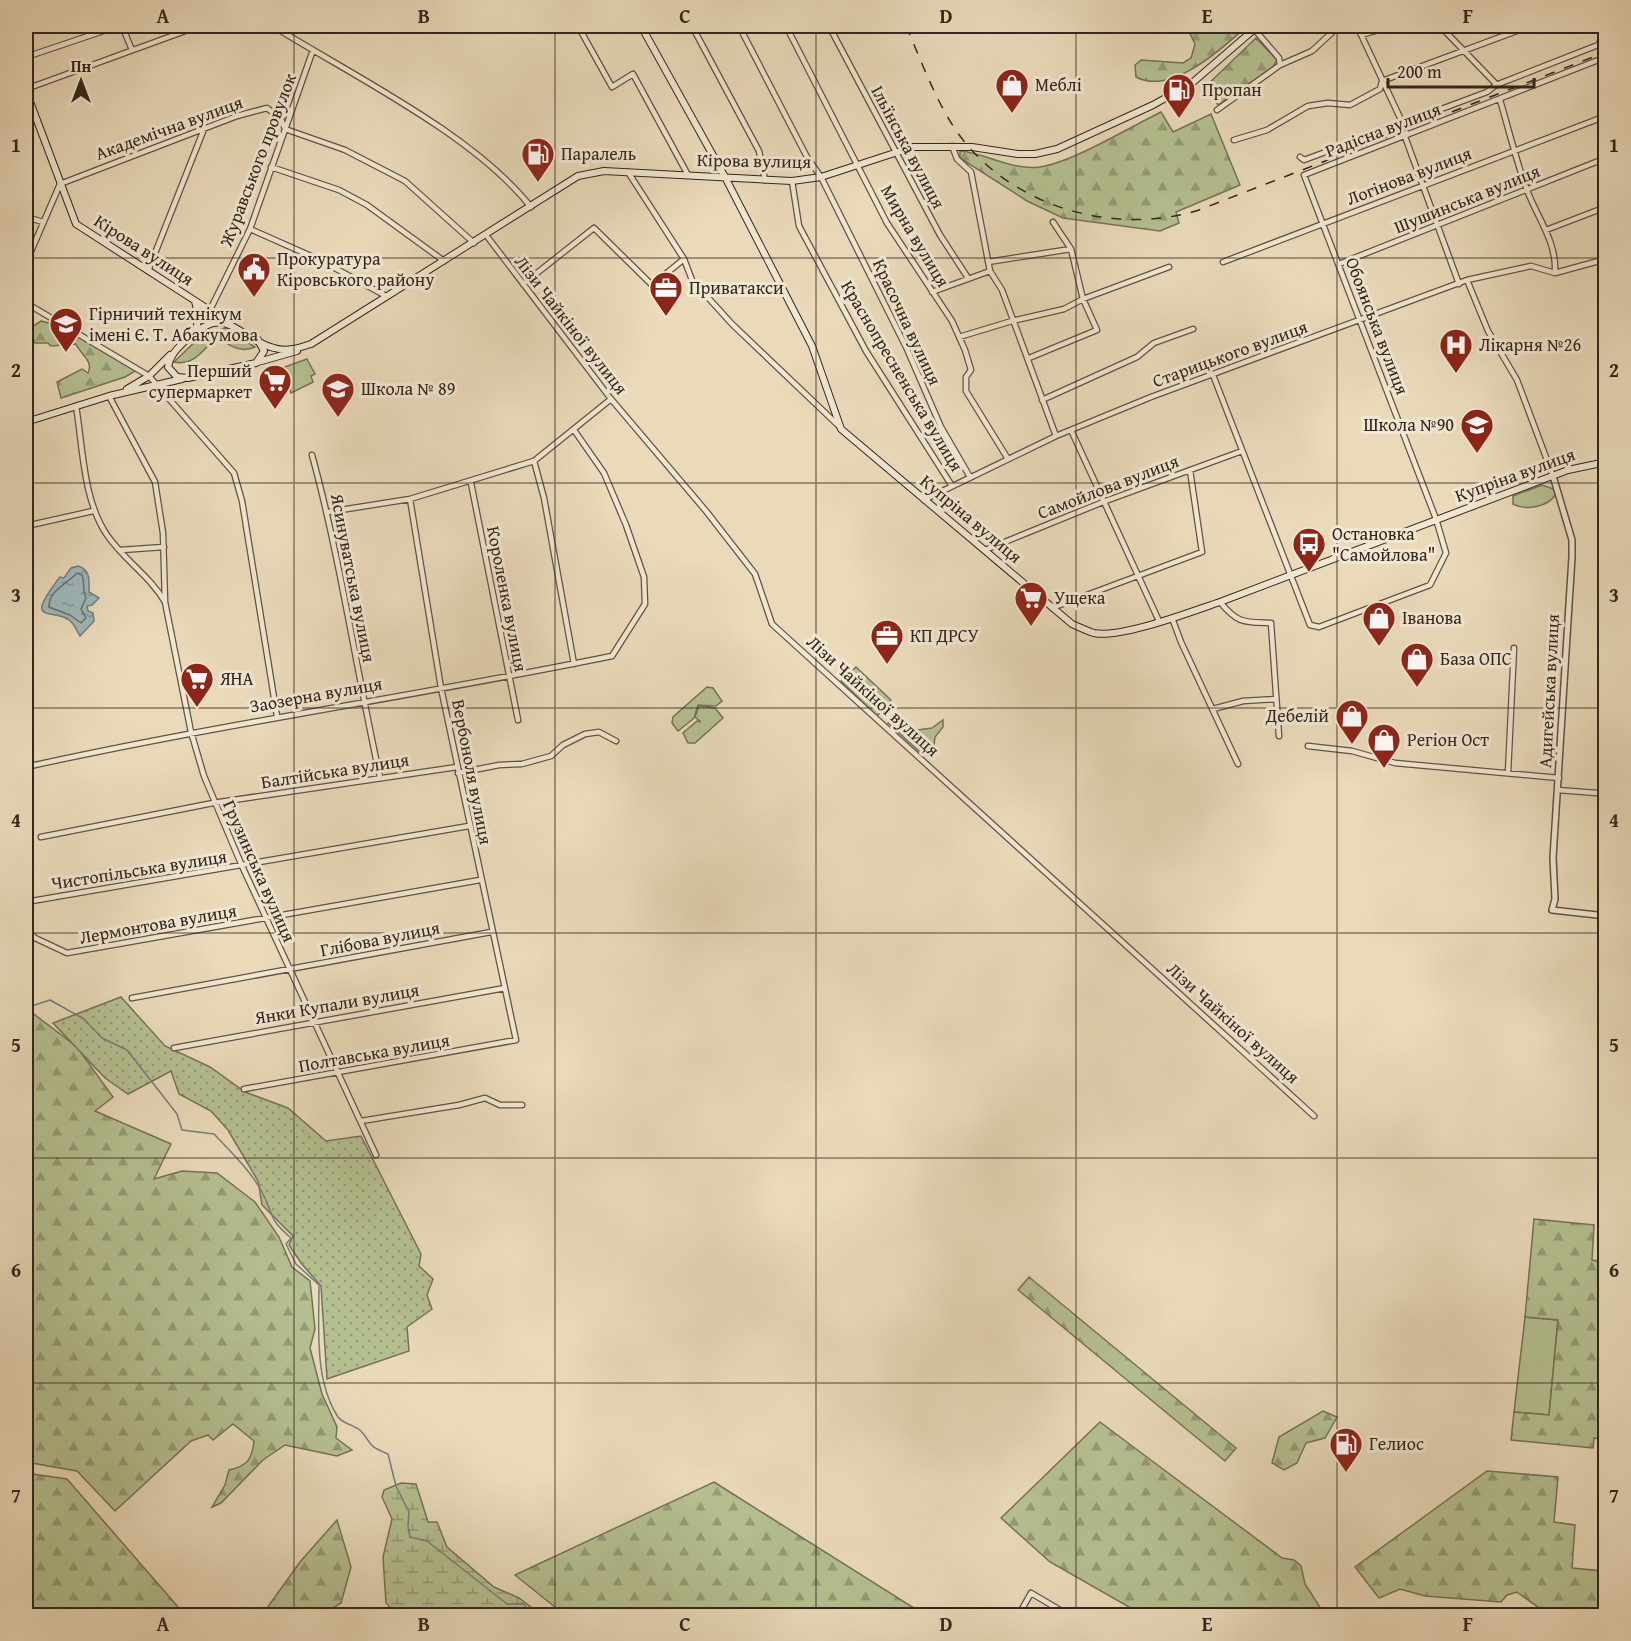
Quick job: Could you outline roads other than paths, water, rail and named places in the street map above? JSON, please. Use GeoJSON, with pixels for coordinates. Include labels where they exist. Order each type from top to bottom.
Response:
{"type":"FeatureCollection","features":[{"type":"Feature","properties":{"kind":"main road","name":"Купріна вулиця"},"geometry":{"type":"LineString","coordinates":[[641,26],[725,177],[812,346],[842,429],[1072,624],[1096,634],[1120,632],[1172,618],[1290,576],[1568,470],[1605,462]]}},
{"type":"Feature","properties":{"kind":"main road","name":"Кірова вулиця"},"geometry":{"type":"LineString","coordinates":[[26,92],[76,224],[258,340],[280,349],[291,350],[311,344],[578,176],[604,171],[792,181],[821,177],[913,147],[952,146],[1035,154],[1057,149],[1192,83],[1256,27]]}},
{"type":"Feature","properties":{"kind":"main road","name":"Кірова вулиця"},"geometry":{"type":"LineString","coordinates":[[195,301],[200,318],[195,332]]}},
{"type":"Feature","properties":{"kind":"main road"},"geometry":{"type":"LineString","coordinates":[[121,393],[149,376],[195,332],[212,322],[233,325]]}},
{"type":"Feature","properties":{"kind":"main road"},"geometry":{"type":"LineString","coordinates":[[256,363],[264,351],[258,340]]}},
{"type":"Feature","properties":{"kind":"main road"},"geometry":{"type":"LineString","coordinates":[[26,422],[109,396],[291,354],[311,344]]}},
{"type":"Feature","properties":{"kind":"main road"},"geometry":{"type":"LineString","coordinates":[[174,352],[168,364],[170,372],[177,377],[188,378]]}},
{"type":"Feature","properties":{"kind":"street"},"geometry":{"type":"LineString","coordinates":[[26,57],[120,26],[132,50]]}},
{"type":"Feature","properties":{"kind":"street"},"geometry":{"type":"LineString","coordinates":[[26,92],[199,26]]}},
{"type":"Feature","properties":{"kind":"street"},"geometry":{"type":"LineString","coordinates":[[273,26],[442,130],[507,179],[531,207]]}},
{"type":"Feature","properties":{"kind":"street"},"geometry":{"type":"LineString","coordinates":[[579,26],[612,87],[633,74],[688,175]]}},
{"type":"Feature","properties":{"kind":"street"},"geometry":{"type":"LineString","coordinates":[[692,26],[759,151],[765,180]]}},
{"type":"Feature","properties":{"kind":"street"},"geometry":{"type":"LineString","coordinates":[[739,26],[807,157],[821,177]]}},
{"type":"Feature","properties":{"kind":"street","name":"Мирна вулиця"},"geometry":{"type":"LineString","coordinates":[[786,26],[860,164],[887,223],[959,337],[970,370],[966,377],[966,391],[1008,459]]}},
{"type":"Feature","properties":{"kind":"street","name":"Ільїнська вулиця"},"geometry":{"type":"LineString","coordinates":[[829,26],[940,235],[968,278]]}},
{"type":"Feature","properties":{"kind":"street"},"geometry":{"type":"LineString","coordinates":[[1217,110],[1280,65],[1312,51],[1338,26]]}},
{"type":"Feature","properties":{"kind":"street"},"geometry":{"type":"LineString","coordinates":[[1357,26],[1403,124]]}},
{"type":"Feature","properties":{"kind":"street"},"geometry":{"type":"LineString","coordinates":[[1361,35],[1393,26]]}},
{"type":"Feature","properties":{"kind":"street"},"geometry":{"type":"LineString","coordinates":[[1440,26],[1497,85]]}},
{"type":"Feature","properties":{"kind":"street"},"geometry":{"type":"LineString","coordinates":[[1382,81],[1530,26]]}},
{"type":"Feature","properties":{"kind":"street"},"geometry":{"type":"LineString","coordinates":[[1256,27],[1279,58],[1280,65]]}},
{"type":"Feature","properties":{"kind":"street","name":"Радісна вулиця"},"geometry":{"type":"LineString","coordinates":[[1300,157],[1304,160],[1486,92],[1497,85],[1598,45],[1601,40]]}},
{"type":"Feature","properties":{"kind":"street","name":"Журавського провулок"},"geometry":{"type":"LineString","coordinates":[[210,310],[250,229],[313,50]]}},
{"type":"Feature","properties":{"kind":"street","name":"Радісна вулиця"},"geometry":{"type":"LineString","coordinates":[[1304,175],[1605,57]]}},
{"type":"Feature","properties":{"kind":"street"},"geometry":{"type":"LineString","coordinates":[[1234,140],[1266,130],[1308,106],[1328,103],[1350,105],[1380,89],[1382,81]]}},
{"type":"Feature","properties":{"kind":"street"},"geometry":{"type":"LineString","coordinates":[[1500,100],[1527,190],[1546,230],[1556,261],[1555,273],[1605,259]]}},
{"type":"Feature","properties":{"kind":"street","name":"Академічна вулиця"},"geometry":{"type":"LineString","coordinates":[[60,184],[204,129],[267,108],[281,118],[285,129],[345,150],[405,181],[474,243]]}},
{"type":"Feature","properties":{"kind":"street","name":"Логінова вулиця"},"geometry":{"type":"LineString","coordinates":[[1223,262],[1605,116]]}},
{"type":"Feature","properties":{"kind":"street"},"geometry":{"type":"LineString","coordinates":[[148,271],[204,129]]}},
{"type":"Feature","properties":{"kind":"street"},"geometry":{"type":"LineString","coordinates":[[1406,134],[1436,227],[1459,284]]}},
{"type":"Feature","properties":{"kind":"street"},"geometry":{"type":"LineString","coordinates":[[952,146],[957,159],[971,171],[990,271],[1002,290],[1056,436]]}},
{"type":"Feature","properties":{"kind":"street","name":"Шушинська вулиця"},"geometry":{"type":"LineString","coordinates":[[1339,264],[1605,158]]}},
{"type":"Feature","properties":{"kind":"street"},"geometry":{"type":"LineString","coordinates":[[271,167],[339,190],[367,205],[444,261]]}},
{"type":"Feature","properties":{"kind":"street","name":"Купріна вулиця"},"geometry":{"type":"LineString","coordinates":[[628,172],[684,259],[692,280],[732,324],[842,429]]}},
{"type":"Feature","properties":{"kind":"street","name":"Обоянська вулиця"},"geometry":{"type":"LineString","coordinates":[[1304,175],[1436,519]]}},
{"type":"Feature","properties":{"kind":"street","name":"Красочна вулиця"},"geometry":{"type":"LineString","coordinates":[[821,177],[907,349],[941,427],[970,477]]}},
{"type":"Feature","properties":{"kind":"street","name":"Краснопресненська вулиця"},"geometry":{"type":"LineString","coordinates":[[792,181],[799,226],[866,351],[952,486]]}},
{"type":"Feature","properties":{"kind":"street"},"geometry":{"type":"LineString","coordinates":[[26,263],[60,184]]}},
{"type":"Feature","properties":{"kind":"street"},"geometry":{"type":"LineString","coordinates":[[1546,230],[1605,207]]}},
{"type":"Feature","properties":{"kind":"street"},"geometry":{"type":"LineString","coordinates":[[26,217],[43,222]]}},
{"type":"Feature","properties":{"kind":"street"},"geometry":{"type":"LineString","coordinates":[[1029,358],[1097,330],[1083,298],[1071,249],[1053,222]]}},
{"type":"Feature","properties":{"kind":"street"},"geometry":{"type":"LineString","coordinates":[[523,284],[594,228],[652,285],[684,259]]}},
{"type":"Feature","properties":{"kind":"street"},"geometry":{"type":"LineString","coordinates":[[250,229],[320,260],[386,296]]}},
{"type":"Feature","properties":{"kind":"street","name":"Лізи Чайкіної вулиця"},"geometry":{"type":"LineString","coordinates":[[486,235],[611,399],[706,511],[755,574],[772,624],[1314,1116]]}},
{"type":"Feature","properties":{"kind":"street"},"geometry":{"type":"LineString","coordinates":[[988,262],[1071,249]]}},
{"type":"Feature","properties":{"kind":"street","name":"Старицького вулиця"},"geometry":{"type":"LineString","coordinates":[[924,500],[1056,436],[1151,397],[1361,322],[1467,280],[1531,266],[1555,273]]}},
{"type":"Feature","properties":{"kind":"street"},"geometry":{"type":"LineString","coordinates":[[959,337],[1012,321],[1064,309],[1083,298],[1169,267]]}},
{"type":"Feature","properties":{"kind":"street"},"geometry":{"type":"LineString","coordinates":[[932,292],[990,271]]}},
{"type":"Feature","properties":{"kind":"street"},"geometry":{"type":"LineString","coordinates":[[1467,280],[1488,331],[1517,380],[1553,476]]}},
{"type":"Feature","properties":{"kind":"street"},"geometry":{"type":"LineString","coordinates":[[26,303],[149,376],[234,473],[242,501],[277,716]]}},
{"type":"Feature","properties":{"kind":"street"},"geometry":{"type":"LineString","coordinates":[[1042,400],[1137,357],[1154,343],[1193,329]]}},
{"type":"Feature","properties":{"kind":"street","name":"Купріна вулиця"},"geometry":{"type":"LineString","coordinates":[[1213,375],[1310,625],[1319,627],[1430,585],[1446,553],[1436,519]]}},
{"type":"Feature","properties":{"kind":"street","name":"Грузинська вулиця"},"geometry":{"type":"LineString","coordinates":[[109,396],[155,482],[163,532],[165,602],[192,732],[213,803],[376,1155]]}},
{"type":"Feature","properties":{"kind":"street"},"geometry":{"type":"LineString","coordinates":[[328,512],[410,499],[471,483],[534,461],[611,399]]}},
{"type":"Feature","properties":{"kind":"street"},"geometry":{"type":"LineString","coordinates":[[76,406],[93,511],[108,537],[156,586],[165,602]]}},
{"type":"Feature","properties":{"kind":"street","name":"Заозерна вулиця"},"geometry":{"type":"LineString","coordinates":[[26,766],[277,716],[509,677],[612,656],[645,604],[644,577],[626,525],[604,473],[574,430]]}},
{"type":"Feature","properties":{"kind":"street"},"geometry":{"type":"LineString","coordinates":[[1071,430],[1159,621]]}},
{"type":"Feature","properties":{"kind":"street","name":"Самойлова вулиця"},"geometry":{"type":"LineString","coordinates":[[985,550],[1103,502],[1242,451]]}},
{"type":"Feature","properties":{"kind":"street","name":"Ясинуватська вулиця"},"geometry":{"type":"LineString","coordinates":[[312,455],[328,512],[363,702],[380,777]]}},
{"type":"Feature","properties":{"kind":"street"},"geometry":{"type":"LineString","coordinates":[[534,461],[544,498],[574,664]]}},
{"type":"Feature","properties":{"kind":"street"},"geometry":{"type":"LineString","coordinates":[[1052,608],[1202,552],[1190,470]]}},
{"type":"Feature","properties":{"kind":"street","name":"Адигейська вулиця"},"geometry":{"type":"LineString","coordinates":[[1553,476],[1572,540],[1553,858],[1555,899],[1552,910],[1605,916]]}},
{"type":"Feature","properties":{"kind":"street","name":"Короленка вулиця"},"geometry":{"type":"LineString","coordinates":[[471,483],[518,720]]}},
{"type":"Feature","properties":{"kind":"street","name":"Вербоноля вулиця"},"geometry":{"type":"LineString","coordinates":[[410,499],[441,688],[491,932],[517,1035],[516,1040],[508,1043]]}},
{"type":"Feature","properties":{"kind":"street"},"geometry":{"type":"LineString","coordinates":[[26,526],[93,511]]}},
{"type":"Feature","properties":{"kind":"street","name":"Грузинська вулиця"},"geometry":{"type":"LineString","coordinates":[[163,532],[166,584]]}},
{"type":"Feature","properties":{"kind":"street"},"geometry":{"type":"LineString","coordinates":[[121,550],[164,547]]}},
{"type":"Feature","properties":{"kind":"street"},"geometry":{"type":"LineString","coordinates":[[156,586],[166,584]]}},
{"type":"Feature","properties":{"kind":"street"},"geometry":{"type":"LineString","coordinates":[[1220,602],[1233,617],[1243,622],[1271,623],[1279,736]]}},
{"type":"Feature","properties":{"kind":"street"},"geometry":{"type":"LineString","coordinates":[[1172,618],[1238,764]]}},
{"type":"Feature","properties":{"kind":"street"},"geometry":{"type":"LineString","coordinates":[[1508,773],[1514,648]]}},
{"type":"Feature","properties":{"kind":"street"},"geometry":{"type":"LineString","coordinates":[[1214,709],[1243,701],[1276,699]]}},
{"type":"Feature","properties":{"kind":"street","name":"Балтійська вулиця"},"geometry":{"type":"LineString","coordinates":[[41,837],[213,803],[380,777],[522,764],[551,756],[563,745],[585,734],[599,732],[616,741]]}},
{"type":"Feature","properties":{"kind":"street"},"geometry":{"type":"LineString","coordinates":[[1308,746],[1352,751],[1395,763],[1559,778]]}},
{"type":"Feature","properties":{"kind":"street"},"geometry":{"type":"LineString","coordinates":[[1558,790],[1597,793]]}},
{"type":"Feature","properties":{"kind":"street","name":"Чистопільська вулиця"},"geometry":{"type":"LineString","coordinates":[[26,902],[242,867],[469,826]]}},
{"type":"Feature","properties":{"kind":"street","name":"Лермонтова вулиця"},"geometry":{"type":"LineString","coordinates":[[26,928],[35,938],[56,950],[67,953],[267,920],[480,880]]}},
{"type":"Feature","properties":{"kind":"street","name":"Глібова вулиця"},"geometry":{"type":"LineString","coordinates":[[132,998],[491,932]]}},
{"type":"Feature","properties":{"kind":"street","name":"Янки Купали вулиця"},"geometry":{"type":"LineString","coordinates":[[174,1048],[505,988]]}},
{"type":"Feature","properties":{"kind":"street","name":"Полтавська вулиця"},"geometry":{"type":"LineString","coordinates":[[244,1089],[508,1043]]}},
{"type":"Feature","properties":{"kind":"street"},"geometry":{"type":"LineString","coordinates":[[361,1121],[459,1106],[485,1098],[500,1105],[522,1105]]}},
{"type":"Feature","properties":{"kind":"street"},"geometry":{"type":"LineString","coordinates":[[1017,1616],[1031,1593],[1070,1616]]}},
{"type":"Feature","properties":{"kind":"water"},"geometry":{"type":"Polygon","coordinates":[[[78,566],[87,573],[89,592],[99,598],[92,605],[87,606],[88,611],[93,613],[94,621],[80,636],[73,624],[66,618],[42,610],[48,593],[60,577],[64,578],[71,568],[78,566]]]}},
{"type":"Feature","properties":{"kind":"waterway"},"geometry":{"type":"LineString","coordinates":[[26,1008],[50,1000],[84,1019],[102,1038],[127,1050],[177,1114],[182,1130],[214,1134],[246,1169],[262,1192],[275,1221],[291,1238],[286,1244],[296,1264],[319,1285],[319,1353],[330,1402],[340,1419],[361,1431],[373,1447],[388,1454],[396,1486],[409,1512],[410,1537],[427,1541],[507,1604],[524,1604],[529,1616]]}},
{"type":"Feature","properties":{"kind":"railway"},"geometry":{"type":"LineString","coordinates":[[482,26],[487,28]]}},
{"type":"Feature","properties":{"kind":"railway"},"geometry":{"type":"LineString","coordinates":[[906,26],[941,104],[955,129],[977,156],[1003,178],[1032,196],[1098,217],[1132,220],[1166,217],[1199,210],[1606,52]]}},
{"type":"Feature","properties":{"kind":"place","name":"Меблі"},"geometry":{"type":"Point","coordinates":[1012,114]}},
{"type":"Feature","properties":{"kind":"place","name":"Пропан"},"geometry":{"type":"Point","coordinates":[1179,119]}},
{"type":"Feature","properties":{"kind":"place","name":"Паралель"},"geometry":{"type":"Point","coordinates":[538,183]}},
{"type":"Feature","properties":{"kind":"place","name":"Прокуратура Кіровського району"},"geometry":{"type":"Point","coordinates":[254,298]}},
{"type":"Feature","properties":{"kind":"place","name":"Приватакси"},"geometry":{"type":"Point","coordinates":[666,317]}},
{"type":"Feature","properties":{"kind":"place","name":"Гірничий технікум імені Є. Т. Абакумова"},"geometry":{"type":"Point","coordinates":[66,353]}},
{"type":"Feature","properties":{"kind":"place","name":"Лікарня №26"},"geometry":{"type":"Point","coordinates":[1456,374]}},
{"type":"Feature","properties":{"kind":"place","name":"Перший супермаркет"},"geometry":{"type":"Point","coordinates":[275,410]}},
{"type":"Feature","properties":{"kind":"place","name":"Школа № 89"},"geometry":{"type":"Point","coordinates":[338,418]}},
{"type":"Feature","properties":{"kind":"place","name":"Школа №90"},"geometry":{"type":"Point","coordinates":[1477,454]}},
{"type":"Feature","properties":{"kind":"place","name":"Остановка \"Самойлова\""},"geometry":{"type":"Point","coordinates":[1309,573]}},
{"type":"Feature","properties":{"kind":"place","name":"Ущека"},"geometry":{"type":"Point","coordinates":[1031,627]}},
{"type":"Feature","properties":{"kind":"place","name":"Іванова"},"geometry":{"type":"Point","coordinates":[1379,647]}},
{"type":"Feature","properties":{"kind":"place","name":"КП ДРСУ"},"geometry":{"type":"Point","coordinates":[887,665]}},
{"type":"Feature","properties":{"kind":"place","name":"База ОПС"},"geometry":{"type":"Point","coordinates":[1417,688]}},
{"type":"Feature","properties":{"kind":"place","name":"ЯНА"},"geometry":{"type":"Point","coordinates":[197,708]}},
{"type":"Feature","properties":{"kind":"place","name":"Дебелій"},"geometry":{"type":"Point","coordinates":[1352,745]}},
{"type":"Feature","properties":{"kind":"place","name":"Регіон Ост"},"geometry":{"type":"Point","coordinates":[1384,769]}},
{"type":"Feature","properties":{"kind":"place","name":"Гелиос"},"geometry":{"type":"Point","coordinates":[1346,1473]}}]}
